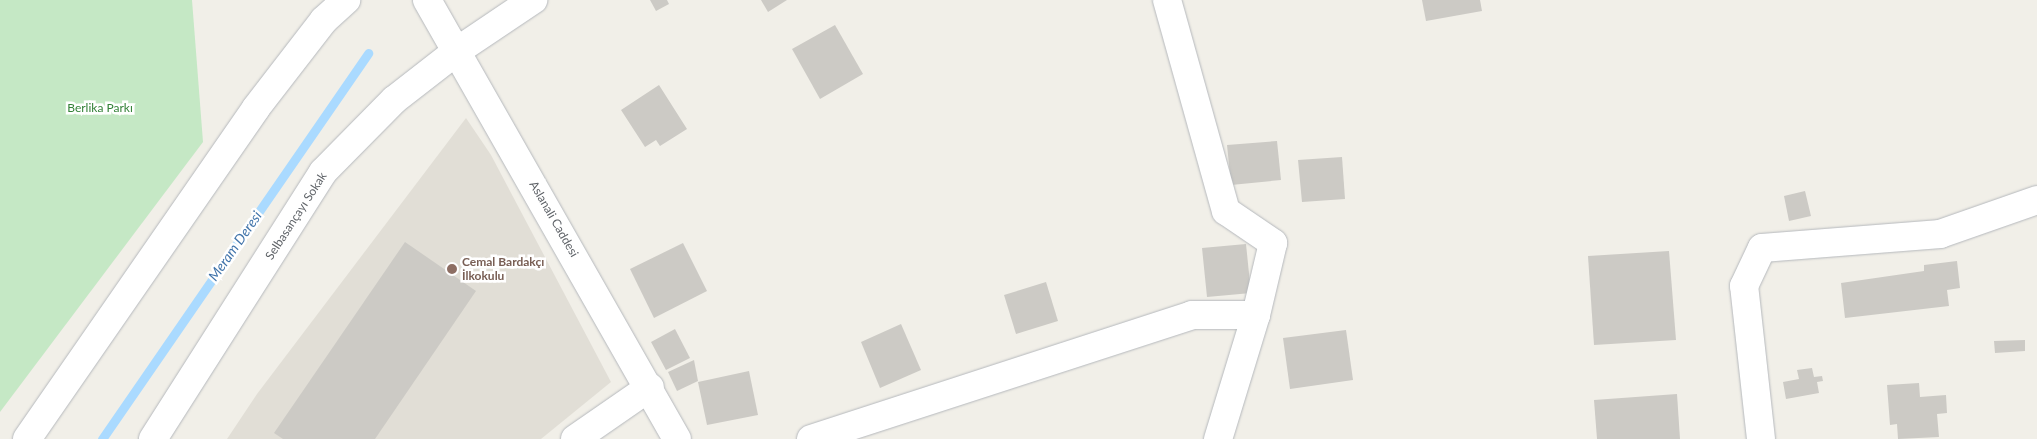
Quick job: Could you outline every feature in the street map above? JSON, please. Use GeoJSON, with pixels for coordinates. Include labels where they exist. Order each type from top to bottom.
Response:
{"type":"FeatureCollection","features":[{"type":"Feature","properties":{"kind":"street"},"geometry":{"type":"LineString","coordinates":[[27,439],[256,108],[324,20],[346,0]]}},
{"type":"Feature","properties":{"kind":"street","name":"Aslanali Caddesi"},"geometry":{"type":"LineString","coordinates":[[427,0],[650,387],[678,439]]}},
{"type":"Feature","properties":{"kind":"street","name":"Selbasançayı Sokak"},"geometry":{"type":"LineString","coordinates":[[153,439],[323,172],[394,100],[457,51],[533,0]]}},
{"type":"Feature","properties":{"kind":"street"},"geometry":{"type":"LineString","coordinates":[[1167,0],[1226,211],[1273,243],[1256,315],[1218,439]]}},
{"type":"Feature","properties":{"kind":"street"},"geometry":{"type":"LineString","coordinates":[[1761,439],[1744,286],[1762,248],[1940,234],[2037,200]]}},
{"type":"Feature","properties":{"kind":"street"},"geometry":{"type":"LineString","coordinates":[[811,439],[1192,315],[1256,315]]}},
{"type":"Feature","properties":{"kind":"street"},"geometry":{"type":"LineString","coordinates":[[575,439],[650,387]]}},
{"type":"Feature","properties":{"kind":"shaded area","name":"Cemal Bardakçı İlkokulu"},"geometry":{"type":"Polygon","coordinates":[[[466,118],[491,155],[611,382],[541,439],[227,439],[257,394],[466,118]]]}},
{"type":"Feature","properties":{"kind":"green space","name":"Berlika Parkı"},"geometry":{"type":"Polygon","coordinates":[[[0,0],[192,0],[203,142],[0,412],[0,0]]]}},
{"type":"Feature","properties":{"kind":"building"},"geometry":{"type":"Polygon","coordinates":[[[650,0],[667,0],[669,4],[656,11],[650,0]]]}},
{"type":"Feature","properties":{"kind":"building"},"geometry":{"type":"Polygon","coordinates":[[[761,0],[787,0],[768,12],[761,0]]]}},
{"type":"Feature","properties":{"kind":"building"},"geometry":{"type":"Polygon","coordinates":[[[1422,0],[1480,0],[1482,11],[1426,21],[1422,0]]]}},
{"type":"Feature","properties":{"kind":"building"},"geometry":{"type":"Polygon","coordinates":[[[835,25],[863,74],[820,99],[792,49],[835,25]]]}},
{"type":"Feature","properties":{"kind":"building"},"geometry":{"type":"Polygon","coordinates":[[[659,85],[687,129],[660,146],[656,140],[645,147],[621,110],[659,85]]]}},
{"type":"Feature","properties":{"kind":"building"},"geometry":{"type":"Polygon","coordinates":[[[1277,141],[1281,180],[1231,185],[1227,145],[1277,141]]]}},
{"type":"Feature","properties":{"kind":"building"},"geometry":{"type":"Polygon","coordinates":[[[1342,157],[1345,199],[1302,202],[1298,160],[1342,157]]]}},
{"type":"Feature","properties":{"kind":"building"},"geometry":{"type":"Polygon","coordinates":[[[1805,191],[1811,216],[1789,221],[1784,196],[1805,191]]]}},
{"type":"Feature","properties":{"kind":"building"},"geometry":{"type":"Polygon","coordinates":[[[405,242],[476,291],[375,439],[283,439],[274,433],[405,242]]]}},
{"type":"Feature","properties":{"kind":"building"},"geometry":{"type":"Polygon","coordinates":[[[683,243],[707,291],[654,318],[630,269],[683,243]]]}},
{"type":"Feature","properties":{"kind":"building"},"geometry":{"type":"Polygon","coordinates":[[[1246,244],[1251,293],[1207,297],[1202,248],[1246,244]]]}},
{"type":"Feature","properties":{"kind":"building"},"geometry":{"type":"Polygon","coordinates":[[[1669,251],[1676,340],[1594,345],[1588,256],[1669,251]]]}},
{"type":"Feature","properties":{"kind":"building"},"geometry":{"type":"Polygon","coordinates":[[[1957,261],[1960,288],[1947,290],[1949,306],[1845,318],[1841,283],[1924,271],[1924,265],[1957,261]]]}},
{"type":"Feature","properties":{"kind":"building"},"geometry":{"type":"Polygon","coordinates":[[[1046,282],[1058,321],[1016,334],[1004,295],[1046,282]]]}},
{"type":"Feature","properties":{"kind":"building"},"geometry":{"type":"Polygon","coordinates":[[[901,324],[921,370],[880,388],[861,342],[901,324]]]}},
{"type":"Feature","properties":{"kind":"building"},"geometry":{"type":"Polygon","coordinates":[[[675,329],[690,358],[666,370],[651,342],[675,329]]]}},
{"type":"Feature","properties":{"kind":"building"},"geometry":{"type":"Polygon","coordinates":[[[1346,330],[1353,380],[1290,389],[1283,338],[1346,330]]]}},
{"type":"Feature","properties":{"kind":"building"},"geometry":{"type":"Polygon","coordinates":[[[2025,340],[2025,351],[1995,353],[1994,341],[2025,340]]]}},
{"type":"Feature","properties":{"kind":"building"},"geometry":{"type":"Polygon","coordinates":[[[694,360],[698,381],[677,391],[668,372],[694,360]]]}},
{"type":"Feature","properties":{"kind":"building"},"geometry":{"type":"Polygon","coordinates":[[[1812,368],[1814,377],[1822,376],[1823,381],[1817,382],[1819,393],[1786,399],[1783,382],[1799,379],[1797,370],[1812,368]]]}},
{"type":"Feature","properties":{"kind":"building"},"geometry":{"type":"Polygon","coordinates":[[[749,371],[758,415],[707,425],[698,382],[749,371]]]}},
{"type":"Feature","properties":{"kind":"building"},"geometry":{"type":"Polygon","coordinates":[[[1919,383],[1920,397],[1946,395],[1947,413],[1937,414],[1939,437],[1898,439],[1897,424],[1890,425],[1887,385],[1919,383]]]}},
{"type":"Feature","properties":{"kind":"building"},"geometry":{"type":"Polygon","coordinates":[[[1677,394],[1680,439],[1597,439],[1594,400],[1677,394]]]}},
{"type":"Feature","properties":{"kind":"waterway","name":"Meram Deresi"},"geometry":{"type":"LineString","coordinates":[[102,439],[368,53]]}},
{"type":"Feature","properties":{"kind":"place","name":"Cemal Bardakçı İlkokulu"},"geometry":{"type":"Point","coordinates":[452,269]}}]}
